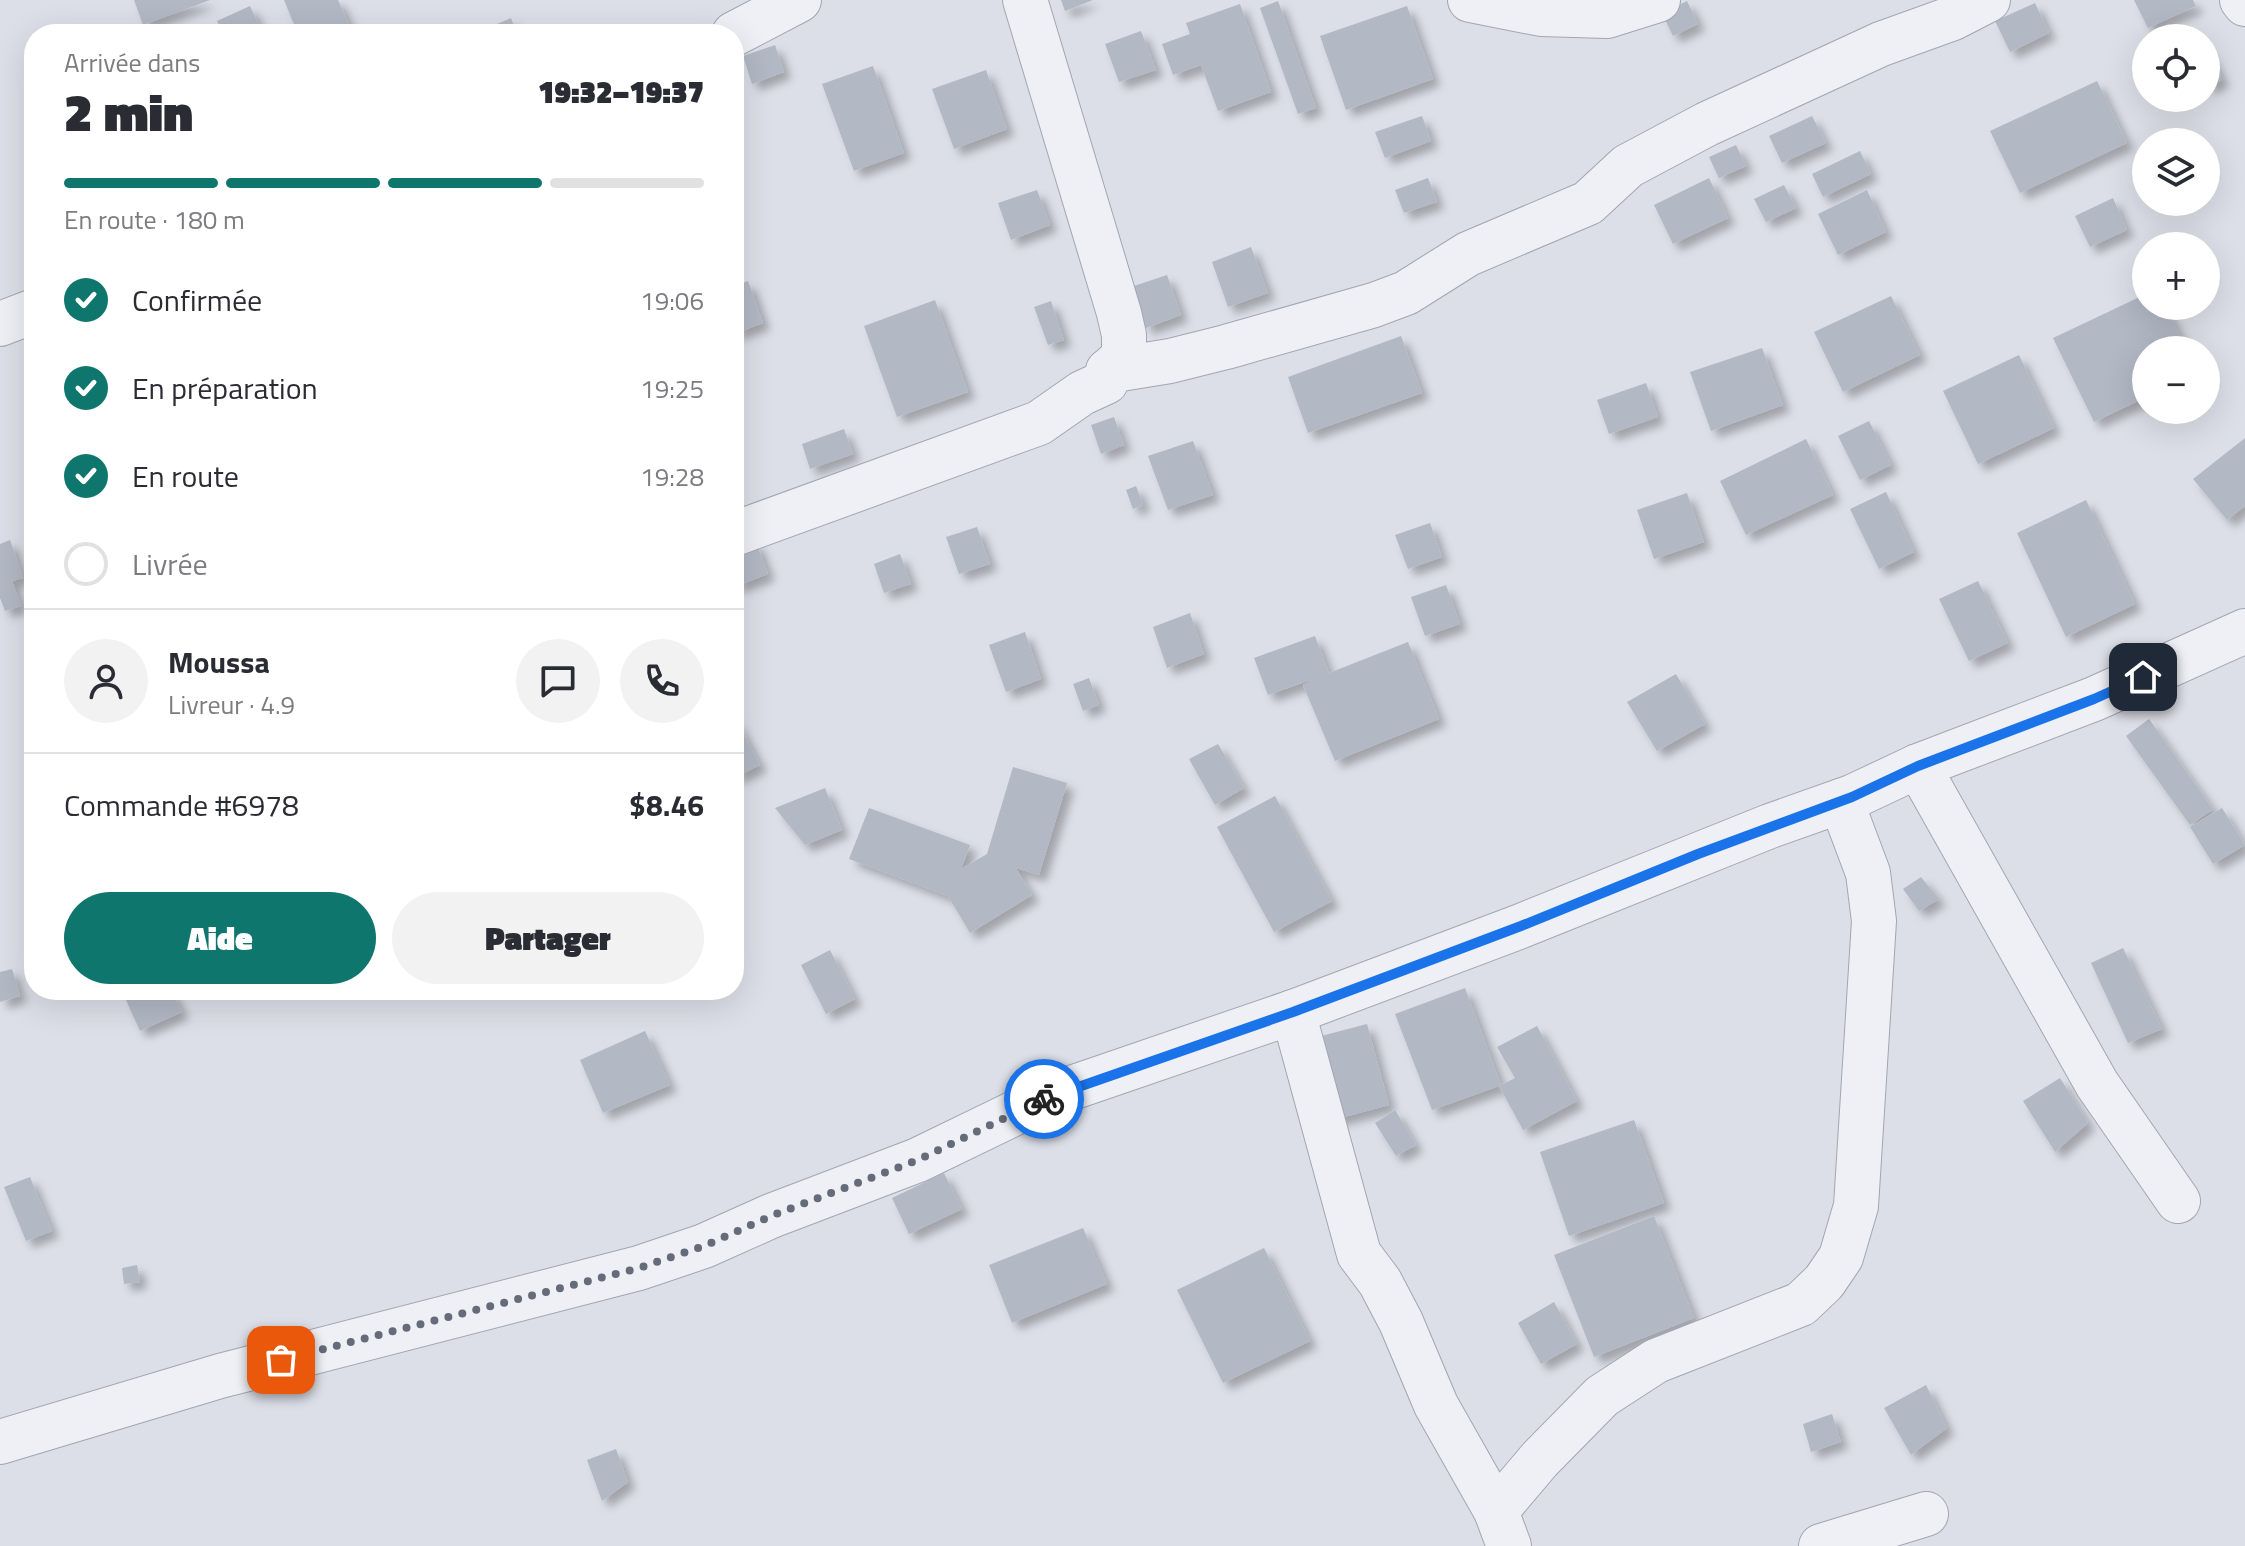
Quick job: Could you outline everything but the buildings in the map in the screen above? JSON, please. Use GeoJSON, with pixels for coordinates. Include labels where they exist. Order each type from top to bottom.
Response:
{"type":"FeatureCollection","features":[{"type":"Feature","properties":{"kind":"street"},"geometry":{"type":"LineString","coordinates":[[732,22],[799,0]]}},
{"type":"Feature","properties":{"kind":"street"},"geometry":{"type":"LineString","coordinates":[[744,530],[1039,423],[1082,393],[1106,382],[1108,371],[1124,357],[1124,335],[1119,313],[1025,0]]}},
{"type":"Feature","properties":{"kind":"street"},"geometry":{"type":"LineString","coordinates":[[1470,0],[1541,14],[1607,16],[1658,0]]}},
{"type":"Feature","properties":{"kind":"street"},"geometry":{"type":"LineString","coordinates":[[1108,371],[1170,361],[1226,347],[1406,293],[1468,254],[1588,203],[1628,166],[1707,124],[1881,44],[1953,18],[1988,0]]}},
{"type":"Feature","properties":{"kind":"street"},"geometry":{"type":"LineString","coordinates":[[0,324],[24,315]]}},
{"type":"Feature","properties":{"kind":"street"},"geometry":{"type":"LineString","coordinates":[[0,1442],[220,1376],[639,1268],[704,1246],[771,1216],[918,1160],[1054,1094],[1293,1012],[1521,926],[1841,801],[1918,766],[2094,699],[2245,631]]}},
{"type":"Feature","properties":{"kind":"street"},"geometry":{"type":"LineString","coordinates":[[1918,766],[2097,1084],[2178,1201]]}},
{"type":"Feature","properties":{"kind":"street"},"geometry":{"type":"LineString","coordinates":[[1503,1529],[1540,1459],[1602,1396],[1656,1361],[1801,1304],[1824,1282],[1841,1257],[1856,1206],[1874,921],[1868,873],[1841,801]]}},
{"type":"Feature","properties":{"kind":"street"},"geometry":{"type":"LineString","coordinates":[[1293,1012],[1359,1254],[1380,1282],[1401,1322],[1436,1405],[1503,1529]]}},
{"type":"Feature","properties":{"kind":"street"},"geometry":{"type":"LineString","coordinates":[[1821,1546],[1926,1514]]}},
{"type":"Feature","properties":{"kind":"way so far"},"geometry":{"type":"LineString","coordinates":[[281,1360],[639,1268],[704,1246],[771,1216],[918,1160],[1044,1099]]}},
{"type":"Feature","properties":{"kind":"route"},"geometry":{"type":"LineString","coordinates":[[1044,1099],[1293,1012],[1521,926],[1698,854],[1852,797],[1918,766],[2094,699],[2143,677]]}}]}
